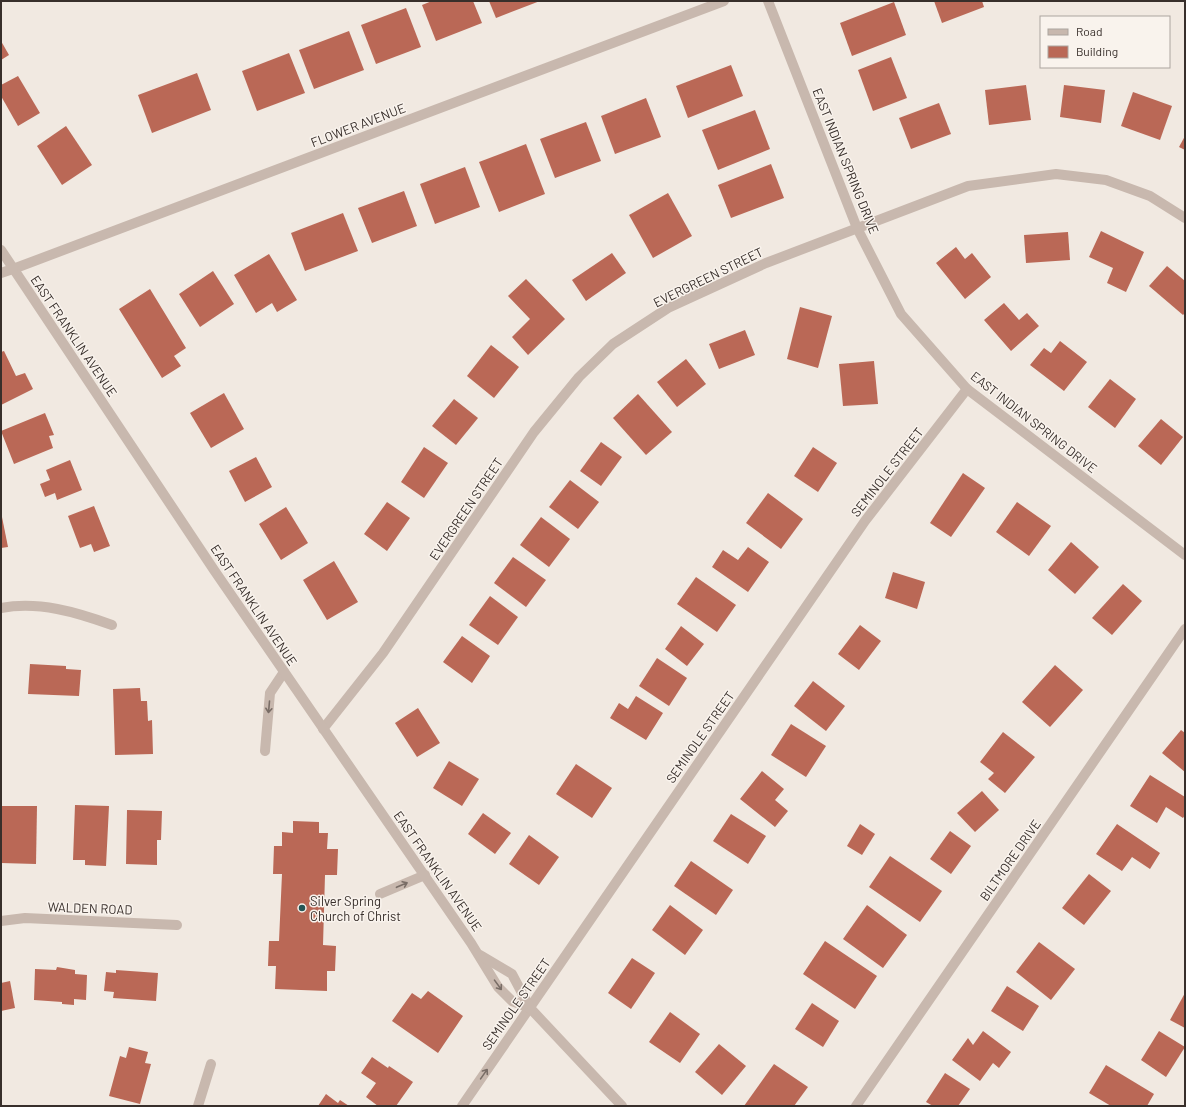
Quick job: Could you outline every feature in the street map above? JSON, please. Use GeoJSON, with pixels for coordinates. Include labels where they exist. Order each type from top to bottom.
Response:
{"type":"FeatureCollection","features":[{"type":"Feature","properties":{"kind":"street","name":"FLOWER AVENUE"},"geometry":{"type":"LineString","coordinates":[[1,273],[724,1]]}},
{"type":"Feature","properties":{"kind":"street","name":"EAST INDIAN SPRING DRIVE"},"geometry":{"type":"LineString","coordinates":[[768,1],[857,228],[901,314],[967,389],[1185,555]]}},
{"type":"Feature","properties":{"kind":"street","name":"EVERGREEN STREET"},"geometry":{"type":"LineString","coordinates":[[323,729],[383,653],[534,432],[579,377],[613,344],[668,308],[766,263],[968,186],[1056,174],[1106,180],[1150,196],[1185,218]]}},
{"type":"Feature","properties":{"kind":"street","name":"EAST FRANKLIN AVENUE"},"geometry":{"type":"LineString","coordinates":[[1,250],[284,672],[477,952],[498,987],[512,1001],[530,1008]]}},
{"type":"Feature","properties":{"kind":"street","name":"SEMINOLE STREET"},"geometry":{"type":"LineString","coordinates":[[462,1106],[865,521],[967,389]]}},
{"type":"Feature","properties":{"kind":"street"},"geometry":{"type":"LineString","coordinates":[[1,608],[19,605],[71,610],[112,624]]}},
{"type":"Feature","properties":{"kind":"street","name":"BILTMORE DRIVE"},"geometry":{"type":"LineString","coordinates":[[856,1106],[1185,629]]}},
{"type":"Feature","properties":{"kind":"street"},"geometry":{"type":"LineString","coordinates":[[265,751],[270,693],[284,672]]}},
{"type":"Feature","properties":{"kind":"street"},"geometry":{"type":"LineString","coordinates":[[380,894],[425,875]]}},
{"type":"Feature","properties":{"kind":"street","name":"WALDEN ROAD"},"geometry":{"type":"LineString","coordinates":[[1,921],[25,918],[177,925]]}},
{"type":"Feature","properties":{"kind":"street","name":"EAST FRANKLIN AVENUE"},"geometry":{"type":"LineString","coordinates":[[477,952],[512,974],[530,1008],[622,1106]]}},
{"type":"Feature","properties":{"kind":"street"},"geometry":{"type":"LineString","coordinates":[[198,1106],[211,1064]]}},
{"type":"Feature","properties":{"kind":"building"},"geometry":{"type":"Polygon","coordinates":[[[432,1],[473,1],[482,23],[436,41],[422,5],[432,1]]]}},
{"type":"Feature","properties":{"kind":"building"},"geometry":{"type":"Polygon","coordinates":[[[489,1],[540,1],[496,18],[489,1]]]}},
{"type":"Feature","properties":{"kind":"building"},"geometry":{"type":"Polygon","coordinates":[[[934,1],[982,1],[984,7],[942,23],[934,1]]]}},
{"type":"Feature","properties":{"kind":"building"},"geometry":{"type":"Polygon","coordinates":[[[894,2],[906,35],[852,56],[840,23],[894,2]]]}},
{"type":"Feature","properties":{"kind":"building"},"geometry":{"type":"Polygon","coordinates":[[[406,8],[421,47],[376,64],[361,25],[406,8]]]}},
{"type":"Feature","properties":{"kind":"building"},"geometry":{"type":"Polygon","coordinates":[[[349,31],[364,70],[314,89],[299,50],[349,31]]]}},
{"type":"Feature","properties":{"kind":"building"},"geometry":{"type":"Polygon","coordinates":[[[1,41],[9,55],[1,60],[1,41]]]}},
{"type":"Feature","properties":{"kind":"building"},"geometry":{"type":"Polygon","coordinates":[[[289,53],[305,93],[257,111],[242,71],[289,53]]]}},
{"type":"Feature","properties":{"kind":"building"},"geometry":{"type":"Polygon","coordinates":[[[891,57],[907,98],[873,111],[858,70],[891,57]]]}},
{"type":"Feature","properties":{"kind":"building"},"geometry":{"type":"Polygon","coordinates":[[[731,65],[743,96],[688,118],[676,86],[731,65]]]}},
{"type":"Feature","properties":{"kind":"building"},"geometry":{"type":"Polygon","coordinates":[[[197,73],[211,110],[152,133],[138,95],[197,73]]]}},
{"type":"Feature","properties":{"kind":"building"},"geometry":{"type":"Polygon","coordinates":[[[18,76],[40,113],[18,126],[1,96],[1,85],[18,76]]]}},
{"type":"Feature","properties":{"kind":"building"},"geometry":{"type":"Polygon","coordinates":[[[1026,85],[1031,120],[989,125],[985,90],[1026,85]]]}},
{"type":"Feature","properties":{"kind":"building"},"geometry":{"type":"Polygon","coordinates":[[[1064,85],[1105,90],[1101,123],[1060,117],[1064,85]]]}},
{"type":"Feature","properties":{"kind":"building"},"geometry":{"type":"Polygon","coordinates":[[[1133,92],[1172,106],[1160,140],[1121,126],[1133,92]]]}},
{"type":"Feature","properties":{"kind":"building"},"geometry":{"type":"Polygon","coordinates":[[[646,98],[661,137],[615,154],[601,116],[646,98]]]}},
{"type":"Feature","properties":{"kind":"building"},"geometry":{"type":"Polygon","coordinates":[[[939,103],[951,134],[911,149],[899,118],[939,103]]]}},
{"type":"Feature","properties":{"kind":"building"},"geometry":{"type":"Polygon","coordinates":[[[755,110],[770,149],[718,170],[702,130],[755,110]]]}},
{"type":"Feature","properties":{"kind":"building"},"geometry":{"type":"Polygon","coordinates":[[[586,122],[601,161],[555,178],[540,139],[586,122]]]}},
{"type":"Feature","properties":{"kind":"building"},"geometry":{"type":"Polygon","coordinates":[[[66,126],[92,165],[62,185],[37,146],[66,126]]]}},
{"type":"Feature","properties":{"kind":"building"},"geometry":{"type":"Polygon","coordinates":[[[1185,136],[1185,150],[1179,147],[1185,136]]]}},
{"type":"Feature","properties":{"kind":"building"},"geometry":{"type":"Polygon","coordinates":[[[526,144],[545,194],[499,212],[479,162],[526,144]]]}},
{"type":"Feature","properties":{"kind":"building"},"geometry":{"type":"Polygon","coordinates":[[[771,164],[784,198],[731,218],[718,185],[771,164]]]}},
{"type":"Feature","properties":{"kind":"building"},"geometry":{"type":"Polygon","coordinates":[[[465,167],[480,207],[435,224],[420,184],[465,167]]]}},
{"type":"Feature","properties":{"kind":"building"},"geometry":{"type":"Polygon","coordinates":[[[404,191],[417,226],[372,243],[358,208],[404,191]]]}},
{"type":"Feature","properties":{"kind":"building"},"geometry":{"type":"Polygon","coordinates":[[[668,193],[692,236],[653,258],[629,215],[668,193]]]}},
{"type":"Feature","properties":{"kind":"building"},"geometry":{"type":"Polygon","coordinates":[[[343,213],[358,251],[305,271],[291,233],[343,213]]]}},
{"type":"Feature","properties":{"kind":"building"},"geometry":{"type":"Polygon","coordinates":[[[1101,231],[1144,252],[1126,292],[1107,283],[1113,268],[1089,257],[1101,231]]]}},
{"type":"Feature","properties":{"kind":"building"},"geometry":{"type":"Polygon","coordinates":[[[1068,232],[1070,260],[1026,263],[1024,235],[1068,232]]]}},
{"type":"Feature","properties":{"kind":"building"},"geometry":{"type":"Polygon","coordinates":[[[956,247],[965,259],[972,253],[991,277],[965,299],[936,263],[956,247]]]}},
{"type":"Feature","properties":{"kind":"building"},"geometry":{"type":"Polygon","coordinates":[[[612,253],[626,273],[586,301],[572,280],[612,253]]]}},
{"type":"Feature","properties":{"kind":"building"},"geometry":{"type":"Polygon","coordinates":[[[269,254],[297,300],[277,312],[272,303],[256,313],[234,275],[269,254]]]}},
{"type":"Feature","properties":{"kind":"building"},"geometry":{"type":"Polygon","coordinates":[[[1167,266],[1185,281],[1185,313],[1183,315],[1149,286],[1167,266]]]}},
{"type":"Feature","properties":{"kind":"building"},"geometry":{"type":"Polygon","coordinates":[[[213,271],[234,304],[200,327],[179,294],[213,271]]]}},
{"type":"Feature","properties":{"kind":"building"},"geometry":{"type":"Polygon","coordinates":[[[526,279],[565,319],[528,355],[512,337],[530,319],[508,296],[526,279]]]}},
{"type":"Feature","properties":{"kind":"building"},"geometry":{"type":"Polygon","coordinates":[[[150,289],[186,348],[174,356],[181,366],[162,378],[119,309],[150,289]]]}},
{"type":"Feature","properties":{"kind":"building"},"geometry":{"type":"Polygon","coordinates":[[[1004,303],[1019,320],[1027,313],[1039,326],[1011,351],[984,320],[1004,303]]]}},
{"type":"Feature","properties":{"kind":"building"},"geometry":{"type":"Polygon","coordinates":[[[800,307],[832,316],[818,368],[787,359],[800,307]]]}},
{"type":"Feature","properties":{"kind":"building"},"geometry":{"type":"Polygon","coordinates":[[[745,330],[755,355],[719,369],[709,344],[745,330]]]}},
{"type":"Feature","properties":{"kind":"building"},"geometry":{"type":"Polygon","coordinates":[[[1060,341],[1087,362],[1064,391],[1030,365],[1044,348],[1051,353],[1060,341]]]}},
{"type":"Feature","properties":{"kind":"building"},"geometry":{"type":"Polygon","coordinates":[[[491,345],[519,367],[494,398],[467,376],[491,345]]]}},
{"type":"Feature","properties":{"kind":"building"},"geometry":{"type":"Polygon","coordinates":[[[4,351],[16,376],[25,373],[33,389],[1,405],[1,352],[4,351]]]}},
{"type":"Feature","properties":{"kind":"building"},"geometry":{"type":"Polygon","coordinates":[[[686,359],[706,384],[677,407],[657,382],[686,359]]]}},
{"type":"Feature","properties":{"kind":"building"},"geometry":{"type":"Polygon","coordinates":[[[874,361],[878,404],[843,406],[839,364],[874,361]]]}},
{"type":"Feature","properties":{"kind":"building"},"geometry":{"type":"Polygon","coordinates":[[[1110,379],[1136,399],[1115,428],[1088,407],[1110,379]]]}},
{"type":"Feature","properties":{"kind":"building"},"geometry":{"type":"Polygon","coordinates":[[[224,393],[244,429],[211,448],[190,413],[224,393]]]}},
{"type":"Feature","properties":{"kind":"building"},"geometry":{"type":"Polygon","coordinates":[[[638,394],[672,432],[646,455],[613,418],[638,394]]]}},
{"type":"Feature","properties":{"kind":"building"},"geometry":{"type":"Polygon","coordinates":[[[454,399],[478,418],[456,445],[432,426],[454,399]]]}},
{"type":"Feature","properties":{"kind":"building"},"geometry":{"type":"Polygon","coordinates":[[[45,413],[54,435],[49,436],[53,448],[14,464],[1,431],[45,413]]]}},
{"type":"Feature","properties":{"kind":"building"},"geometry":{"type":"Polygon","coordinates":[[[1161,419],[1183,437],[1161,465],[1138,446],[1161,419]]]}},
{"type":"Feature","properties":{"kind":"building"},"geometry":{"type":"Polygon","coordinates":[[[601,442],[622,457],[601,486],[580,471],[601,442]]]}},
{"type":"Feature","properties":{"kind":"building"},"geometry":{"type":"Polygon","coordinates":[[[424,447],[448,463],[424,498],[401,482],[424,447]]]}},
{"type":"Feature","properties":{"kind":"building"},"geometry":{"type":"Polygon","coordinates":[[[813,447],[837,463],[818,492],[794,476],[813,447]]]}},
{"type":"Feature","properties":{"kind":"building"},"geometry":{"type":"Polygon","coordinates":[[[256,457],[272,487],[245,502],[229,471],[256,457]]]}},
{"type":"Feature","properties":{"kind":"building"},"geometry":{"type":"Polygon","coordinates":[[[70,460],[82,490],[57,500],[55,493],[45,497],[40,484],[50,480],[46,470],[70,460]]]}},
{"type":"Feature","properties":{"kind":"building"},"geometry":{"type":"Polygon","coordinates":[[[963,473],[985,488],[951,537],[930,523],[963,473]]]}},
{"type":"Feature","properties":{"kind":"building"},"geometry":{"type":"Polygon","coordinates":[[[570,480],[599,502],[578,529],[549,507],[570,480]]]}},
{"type":"Feature","properties":{"kind":"building"},"geometry":{"type":"Polygon","coordinates":[[[768,493],[803,519],[781,549],[746,523],[768,493]]]}},
{"type":"Feature","properties":{"kind":"building"},"geometry":{"type":"Polygon","coordinates":[[[387,502],[410,518],[387,551],[364,534],[387,502]]]}},
{"type":"Feature","properties":{"kind":"building"},"geometry":{"type":"Polygon","coordinates":[[[1017,502],[1051,526],[1029,556],[996,532],[1017,502]]]}},
{"type":"Feature","properties":{"kind":"building"},"geometry":{"type":"Polygon","coordinates":[[[94,506],[110,546],[94,552],[91,544],[80,548],[68,516],[94,506]]]}},
{"type":"Feature","properties":{"kind":"building"},"geometry":{"type":"Polygon","coordinates":[[[286,507],[308,543],[281,560],[259,524],[286,507]]]}},
{"type":"Feature","properties":{"kind":"building"},"geometry":{"type":"Polygon","coordinates":[[[1,512],[8,547],[1,548],[1,512]]]}},
{"type":"Feature","properties":{"kind":"building"},"geometry":{"type":"Polygon","coordinates":[[[541,517],[570,539],[549,567],[520,545],[541,517]]]}},
{"type":"Feature","properties":{"kind":"building"},"geometry":{"type":"Polygon","coordinates":[[[1071,542],[1099,567],[1075,594],[1048,570],[1071,542]]]}},
{"type":"Feature","properties":{"kind":"building"},"geometry":{"type":"Polygon","coordinates":[[[748,547],[769,562],[748,592],[712,567],[723,550],[738,560],[748,547]]]}},
{"type":"Feature","properties":{"kind":"building"},"geometry":{"type":"Polygon","coordinates":[[[513,557],[546,580],[526,607],[494,583],[513,557]]]}},
{"type":"Feature","properties":{"kind":"building"},"geometry":{"type":"Polygon","coordinates":[[[334,561],[358,602],[327,620],[303,580],[334,561]]]}},
{"type":"Feature","properties":{"kind":"building"},"geometry":{"type":"Polygon","coordinates":[[[893,572],[925,582],[917,609],[885,598],[893,572]]]}},
{"type":"Feature","properties":{"kind":"building"},"geometry":{"type":"Polygon","coordinates":[[[696,577],[736,605],[717,632],[677,604],[696,577]]]}},
{"type":"Feature","properties":{"kind":"building"},"geometry":{"type":"Polygon","coordinates":[[[1123,584],[1142,601],[1112,635],[1092,618],[1123,584]]]}},
{"type":"Feature","properties":{"kind":"building"},"geometry":{"type":"Polygon","coordinates":[[[490,596],[518,617],[498,645],[469,625],[490,596]]]}},
{"type":"Feature","properties":{"kind":"building"},"geometry":{"type":"Polygon","coordinates":[[[860,625],[881,641],[859,670],[838,654],[860,625]]]}},
{"type":"Feature","properties":{"kind":"building"},"geometry":{"type":"Polygon","coordinates":[[[681,626],[704,644],[687,666],[665,649],[681,626]]]}},
{"type":"Feature","properties":{"kind":"building"},"geometry":{"type":"Polygon","coordinates":[[[462,636],[490,656],[472,683],[443,662],[462,636]]]}},
{"type":"Feature","properties":{"kind":"building"},"geometry":{"type":"Polygon","coordinates":[[[657,658],[687,678],[669,706],[639,686],[657,658]]]}},
{"type":"Feature","properties":{"kind":"building"},"geometry":{"type":"Polygon","coordinates":[[[30,664],[66,666],[66,669],[81,670],[79,696],[28,694],[30,664]]]}},
{"type":"Feature","properties":{"kind":"building"},"geometry":{"type":"Polygon","coordinates":[[[1055,665],[1083,690],[1050,727],[1022,702],[1055,665]]]}},
{"type":"Feature","properties":{"kind":"building"},"geometry":{"type":"Polygon","coordinates":[[[813,681],[845,706],[826,731],[794,706],[813,681]]]}},
{"type":"Feature","properties":{"kind":"building"},"geometry":{"type":"Polygon","coordinates":[[[140,688],[141,701],[147,701],[148,721],[152,720],[153,754],[115,755],[113,689],[140,688]]]}},
{"type":"Feature","properties":{"kind":"building"},"geometry":{"type":"Polygon","coordinates":[[[636,696],[663,713],[646,740],[610,718],[619,703],[628,709],[636,696]]]}},
{"type":"Feature","properties":{"kind":"building"},"geometry":{"type":"Polygon","coordinates":[[[418,708],[440,743],[417,757],[395,723],[418,708]]]}},
{"type":"Feature","properties":{"kind":"building"},"geometry":{"type":"Polygon","coordinates":[[[791,724],[826,746],[806,777],[771,755],[791,724]]]}},
{"type":"Feature","properties":{"kind":"building"},"geometry":{"type":"Polygon","coordinates":[[[1181,730],[1185,733],[1185,772],[1162,753],[1181,730]]]}},
{"type":"Feature","properties":{"kind":"building"},"geometry":{"type":"Polygon","coordinates":[[[1003,732],[1035,757],[1005,793],[988,779],[994,773],[980,762],[1003,732]]]}},
{"type":"Feature","properties":{"kind":"building"},"geometry":{"type":"Polygon","coordinates":[[[449,761],[479,779],[462,806],[433,788],[449,761]]]}},
{"type":"Feature","properties":{"kind":"building"},"geometry":{"type":"Polygon","coordinates":[[[576,764],[612,788],[592,818],[556,794],[576,764]]]}},
{"type":"Feature","properties":{"kind":"building"},"geometry":{"type":"Polygon","coordinates":[[[762,771],[784,789],[775,800],[788,811],[775,827],[740,799],[762,771]]]}},
{"type":"Feature","properties":{"kind":"building"},"geometry":{"type":"Polygon","coordinates":[[[1150,775],[1185,797],[1185,815],[1183,818],[1166,807],[1157,823],[1130,806],[1150,775]]]}},
{"type":"Feature","properties":{"kind":"building"},"geometry":{"type":"Polygon","coordinates":[[[982,791],[999,810],[975,832],[957,813],[982,791]]]}},
{"type":"Feature","properties":{"kind":"building"},"geometry":{"type":"Polygon","coordinates":[[[75,805],[109,806],[106,866],[85,865],[85,860],[73,860],[75,805]]]}},
{"type":"Feature","properties":{"kind":"building"},"geometry":{"type":"Polygon","coordinates":[[[1,806],[37,806],[36,864],[1,863],[1,806]]]}},
{"type":"Feature","properties":{"kind":"building"},"geometry":{"type":"Polygon","coordinates":[[[127,810],[162,811],[161,840],[157,840],[157,865],[126,864],[127,810]]]}},
{"type":"Feature","properties":{"kind":"building"},"geometry":{"type":"Polygon","coordinates":[[[483,813],[511,833],[495,854],[468,834],[483,813]]]}},
{"type":"Feature","properties":{"kind":"building"},"geometry":{"type":"Polygon","coordinates":[[[731,814],[766,836],[748,864],[713,841],[731,814]]]}},
{"type":"Feature","properties":{"kind":"building","name":"Silver Spring Church of Christ"},"geometry":{"type":"Polygon","coordinates":[[[293,821],[319,822],[319,833],[328,833],[327,849],[338,849],[337,875],[325,875],[323,945],[336,946],[335,971],[327,971],[327,991],[275,989],[276,966],[268,966],[269,941],[279,941],[282,874],[273,874],[274,846],[282,846],[282,832],[293,833],[293,821]]]}},
{"type":"Feature","properties":{"kind":"building"},"geometry":{"type":"Polygon","coordinates":[[[860,824],[875,834],[862,855],[847,846],[860,824]]]}},
{"type":"Feature","properties":{"kind":"building"},"geometry":{"type":"Polygon","coordinates":[[[1117,824],[1160,853],[1150,869],[1132,857],[1122,871],[1096,854],[1117,824]]]}},
{"type":"Feature","properties":{"kind":"building"},"geometry":{"type":"Polygon","coordinates":[[[950,831],[971,846],[951,874],[930,859],[950,831]]]}},
{"type":"Feature","properties":{"kind":"building"},"geometry":{"type":"Polygon","coordinates":[[[529,835],[559,857],[539,885],[509,864],[529,835]]]}},
{"type":"Feature","properties":{"kind":"building"},"geometry":{"type":"Polygon","coordinates":[[[890,856],[942,891],[920,922],[869,887],[890,856]]]}},
{"type":"Feature","properties":{"kind":"building"},"geometry":{"type":"Polygon","coordinates":[[[691,861],[733,890],[716,915],[674,886],[691,861]]]}},
{"type":"Feature","properties":{"kind":"building"},"geometry":{"type":"Polygon","coordinates":[[[1089,874],[1111,891],[1084,925],[1062,908],[1089,874]]]}},
{"type":"Feature","properties":{"kind":"building"},"geometry":{"type":"Polygon","coordinates":[[[670,905],[703,930],[685,955],[652,930],[670,905]]]}},
{"type":"Feature","properties":{"kind":"building"},"geometry":{"type":"Polygon","coordinates":[[[867,905],[907,935],[883,968],[843,939],[867,905]]]}},
{"type":"Feature","properties":{"kind":"building"},"geometry":{"type":"Polygon","coordinates":[[[825,941],[877,976],[855,1009],[803,974],[825,941]]]}},
{"type":"Feature","properties":{"kind":"building"},"geometry":{"type":"Polygon","coordinates":[[[1039,942],[1075,969],[1051,1000],[1016,972],[1039,942]]]}},
{"type":"Feature","properties":{"kind":"building"},"geometry":{"type":"Polygon","coordinates":[[[632,958],[655,973],[631,1009],[608,993],[632,958]]]}},
{"type":"Feature","properties":{"kind":"building"},"geometry":{"type":"Polygon","coordinates":[[[57,967],[75,970],[75,974],[87,975],[86,1000],[74,999],[74,1005],[62,1004],[62,1002],[34,1000],[35,969],[56,970],[57,967]]]}},
{"type":"Feature","properties":{"kind":"building"},"geometry":{"type":"Polygon","coordinates":[[[116,970],[158,973],[156,1001],[113,998],[114,992],[104,991],[106,972],[116,973],[116,970]]]}},
{"type":"Feature","properties":{"kind":"building"},"geometry":{"type":"Polygon","coordinates":[[[10,981],[15,1008],[1,1011],[1,983],[10,981]]]}},
{"type":"Feature","properties":{"kind":"building"},"geometry":{"type":"Polygon","coordinates":[[[1007,986],[1039,1006],[1023,1031],[991,1011],[1007,986]]]}},
{"type":"Feature","properties":{"kind":"building"},"geometry":{"type":"Polygon","coordinates":[[[428,991],[463,1016],[438,1053],[392,1021],[412,993],[421,999],[428,991]]]}},
{"type":"Feature","properties":{"kind":"building"},"geometry":{"type":"Polygon","coordinates":[[[1185,993],[1185,1028],[1170,1020],[1185,993]]]}},
{"type":"Feature","properties":{"kind":"building"},"geometry":{"type":"Polygon","coordinates":[[[812,1003],[839,1021],[823,1047],[795,1029],[812,1003]]]}},
{"type":"Feature","properties":{"kind":"building"},"geometry":{"type":"Polygon","coordinates":[[[670,1012],[700,1034],[680,1063],[649,1042],[670,1012]]]}},
{"type":"Feature","properties":{"kind":"building"},"geometry":{"type":"Polygon","coordinates":[[[983,1031],[1011,1052],[999,1068],[993,1063],[980,1081],[952,1060],[968,1038],[973,1045],[983,1031]]]}},
{"type":"Feature","properties":{"kind":"building"},"geometry":{"type":"Polygon","coordinates":[[[1159,1031],[1185,1047],[1166,1077],[1141,1060],[1159,1031]]]}},
{"type":"Feature","properties":{"kind":"building"},"geometry":{"type":"Polygon","coordinates":[[[719,1044],[746,1066],[722,1095],[695,1072],[719,1044]]]}},
{"type":"Feature","properties":{"kind":"building"},"geometry":{"type":"Polygon","coordinates":[[[129,1047],[148,1052],[145,1063],[151,1064],[140,1104],[109,1096],[120,1056],[126,1058],[129,1047]]]}},
{"type":"Feature","properties":{"kind":"building"},"geometry":{"type":"Polygon","coordinates":[[[372,1057],[413,1082],[396,1106],[378,1106],[366,1097],[376,1083],[361,1073],[372,1057]]]}},
{"type":"Feature","properties":{"kind":"building"},"geometry":{"type":"Polygon","coordinates":[[[774,1064],[808,1087],[794,1106],[744,1106],[774,1064]]]}},
{"type":"Feature","properties":{"kind":"building"},"geometry":{"type":"Polygon","coordinates":[[[1106,1065],[1154,1094],[1147,1106],[1111,1106],[1089,1093],[1106,1065]]]}},
{"type":"Feature","properties":{"kind":"building"},"geometry":{"type":"Polygon","coordinates":[[[945,1073],[970,1089],[958,1106],[933,1106],[926,1102],[945,1073]]]}},
{"type":"Feature","properties":{"kind":"building"},"geometry":{"type":"Polygon","coordinates":[[[326,1094],[338,1103],[340,1100],[349,1106],[318,1106],[326,1094]]]}},
{"type":"Feature","properties":{"kind":"place","name":"Silver Spring Church of Christ"},"geometry":{"type":"Point","coordinates":[302,908]}}]}
